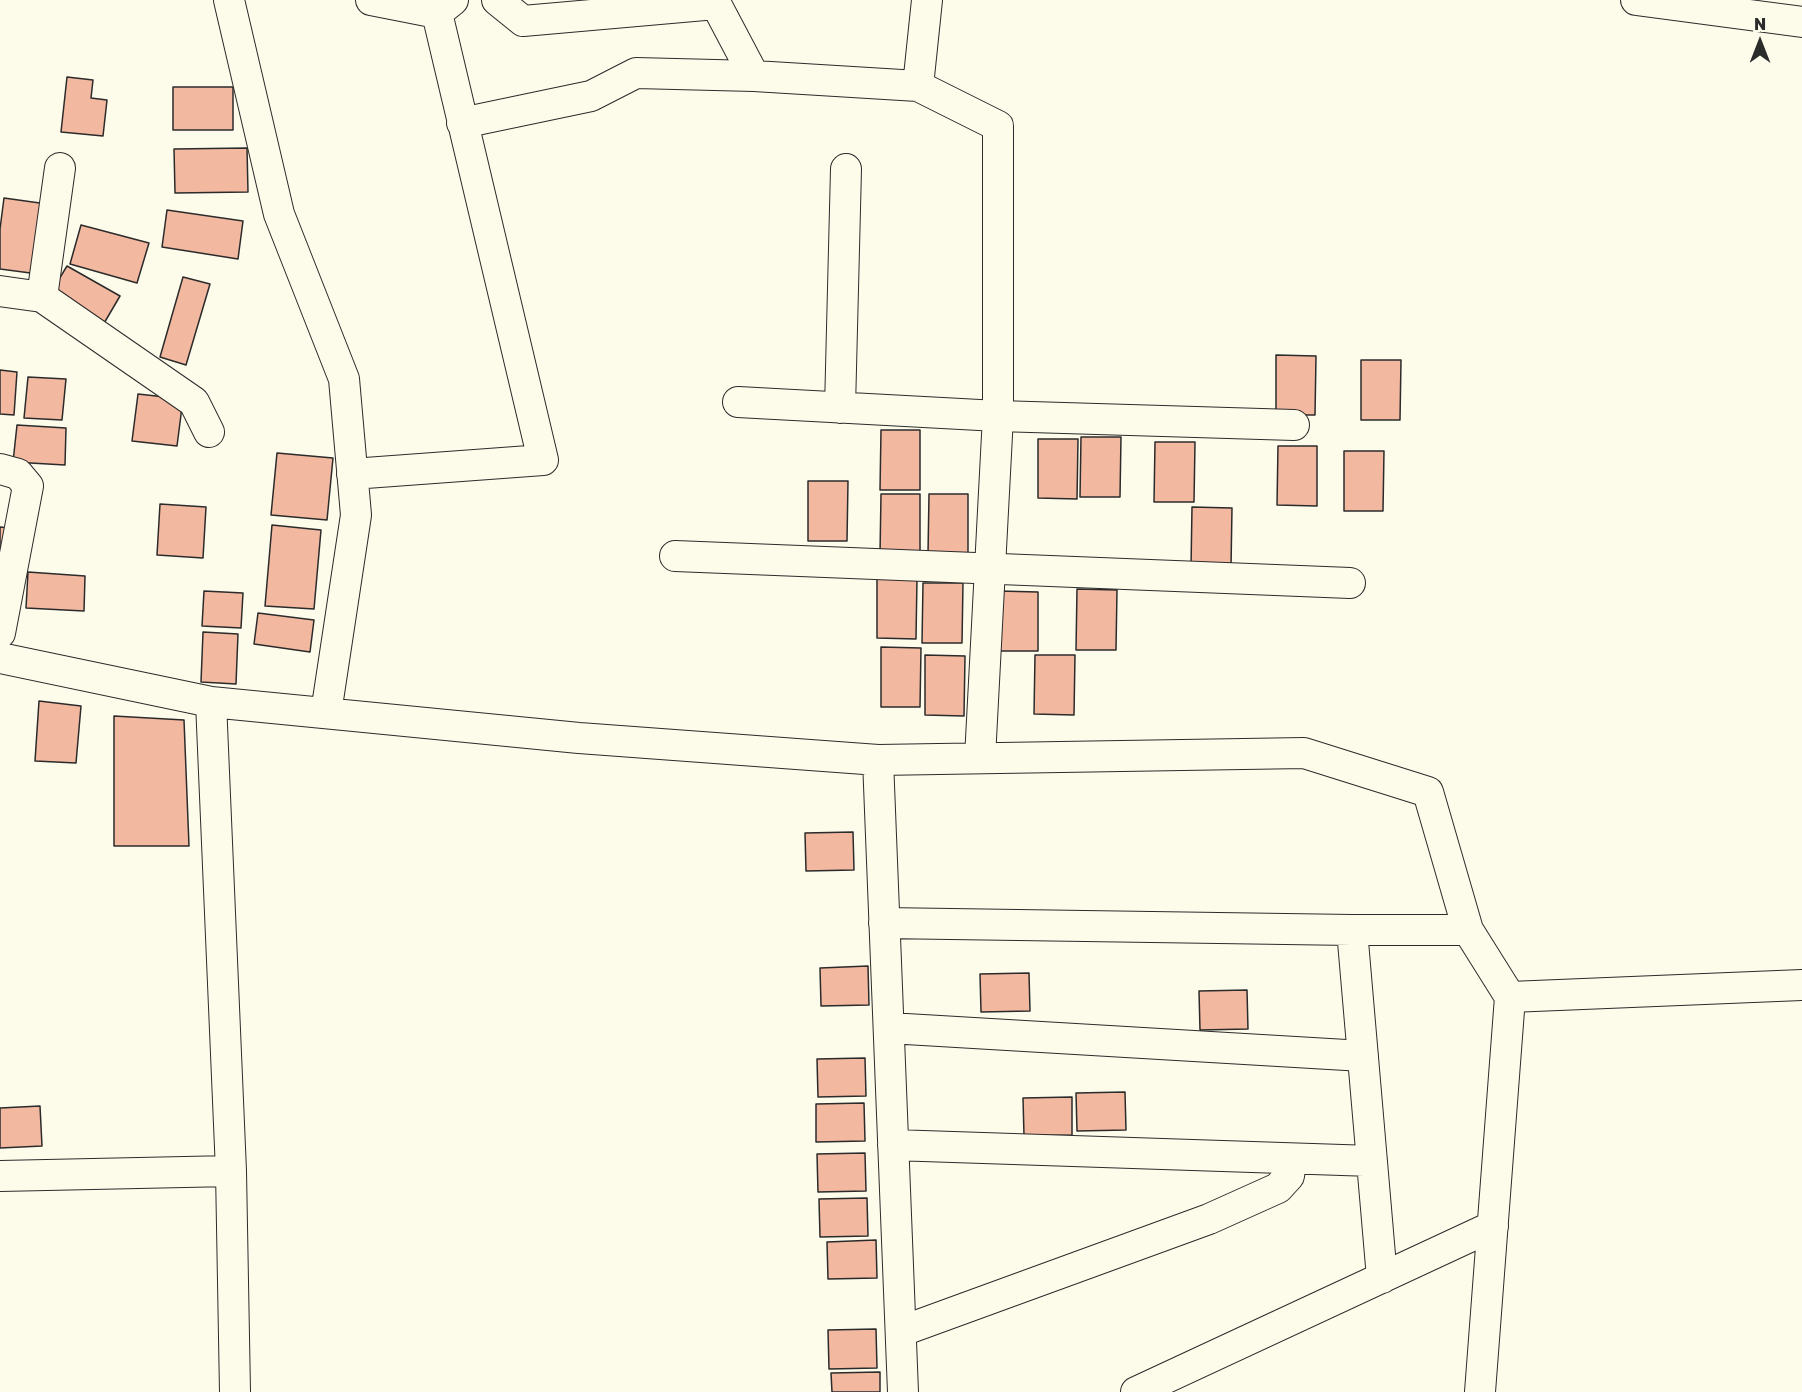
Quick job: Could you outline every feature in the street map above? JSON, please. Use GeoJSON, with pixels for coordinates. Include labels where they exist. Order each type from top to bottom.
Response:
{"type":"FeatureCollection","features":[{"type":"Feature","properties":{"kind":"street"},"geometry":{"type":"LineString","coordinates":[[229,0],[279,214],[344,379],[356,515],[326,713]]}},
{"type":"Feature","properties":{"kind":"street"},"geometry":{"type":"LineString","coordinates":[[352,474],[543,460],[462,123],[445,7],[371,0]]}},
{"type":"Feature","properties":{"kind":"street"},"geometry":{"type":"LineString","coordinates":[[497,0],[523,21],[716,4],[754,76]]}},
{"type":"Feature","properties":{"kind":"street"},"geometry":{"type":"LineString","coordinates":[[918,86],[927,0]]}},
{"type":"Feature","properties":{"kind":"street"},"geometry":{"type":"LineString","coordinates":[[1636,0],[1802,22]]}},
{"type":"Feature","properties":{"kind":"street"},"geometry":{"type":"LineString","coordinates":[[462,123],[591,96],[636,73],[754,76],[918,86],[998,126],[998,416],[980,758]]}},
{"type":"Feature","properties":{"kind":"street"},"geometry":{"type":"LineString","coordinates":[[42,297],[60,168]]}},
{"type":"Feature","properties":{"kind":"street"},"geometry":{"type":"LineString","coordinates":[[840,408],[846,169]]}},
{"type":"Feature","properties":{"kind":"street"},"geometry":{"type":"LineString","coordinates":[[0,291],[42,297],[194,402],[209,432]]}},
{"type":"Feature","properties":{"kind":"street"},"geometry":{"type":"LineString","coordinates":[[738,402],[998,416],[1294,425]]}},
{"type":"Feature","properties":{"kind":"street"},"geometry":{"type":"LineString","coordinates":[[0,469],[18,474],[28,486],[0,633]]}},
{"type":"Feature","properties":{"kind":"street"},"geometry":{"type":"LineString","coordinates":[[675,556],[1350,583]]}},
{"type":"Feature","properties":{"kind":"street"},"geometry":{"type":"LineString","coordinates":[[0,658],[211,702],[579,738],[878,760],[1305,753],[1428,792],[1468,930],[1510,997],[1480,1392]]}},
{"type":"Feature","properties":{"kind":"street"},"geometry":{"type":"LineString","coordinates":[[211,702],[231,1171],[235,1392]]}},
{"type":"Feature","properties":{"kind":"street"},"geometry":{"type":"LineString","coordinates":[[878,760],[903,1392]]}},
{"type":"Feature","properties":{"kind":"street"},"geometry":{"type":"LineString","coordinates":[[884,923],[1468,930]]}},
{"type":"Feature","properties":{"kind":"street"},"geometry":{"type":"LineString","coordinates":[[1352,930],[1382,1278]]}},
{"type":"Feature","properties":{"kind":"street"},"geometry":{"type":"LineString","coordinates":[[1510,997],[1802,985]]}},
{"type":"Feature","properties":{"kind":"street"},"geometry":{"type":"LineString","coordinates":[[888,1028],[1363,1056]]}},
{"type":"Feature","properties":{"kind":"street"},"geometry":{"type":"LineString","coordinates":[[893,1145],[1372,1161]]}},
{"type":"Feature","properties":{"kind":"street"},"geometry":{"type":"LineString","coordinates":[[902,1331],[1153,1240],[1258,1197],[1284,1182],[1289,1176],[1291,1159]]}},
{"type":"Feature","properties":{"kind":"street"},"geometry":{"type":"LineString","coordinates":[[0,1176],[231,1171]]}},
{"type":"Feature","properties":{"kind":"street"},"geometry":{"type":"LineString","coordinates":[[1136,1392],[1493,1226]]}},
{"type":"Feature","properties":{"kind":"building"},"geometry":{"type":"Polygon","coordinates":[[[67,77],[93,80],[91,98],[107,100],[103,136],[61,132],[67,77]]]}},
{"type":"Feature","properties":{"kind":"building"},"geometry":{"type":"Polygon","coordinates":[[[173,87],[233,87],[233,130],[173,130],[173,87]]]}},
{"type":"Feature","properties":{"kind":"building"},"geometry":{"type":"Polygon","coordinates":[[[247,148],[248,192],[175,193],[174,149],[247,148]]]}},
{"type":"Feature","properties":{"kind":"building"},"geometry":{"type":"Polygon","coordinates":[[[4,198],[47,204],[38,274],[0,269],[0,229],[4,198]]]}},
{"type":"Feature","properties":{"kind":"building"},"geometry":{"type":"Polygon","coordinates":[[[167,210],[243,221],[238,259],[162,247],[167,210]]]}},
{"type":"Feature","properties":{"kind":"building"},"geometry":{"type":"Polygon","coordinates":[[[81,225],[149,243],[137,283],[70,264],[81,225]]]}},
{"type":"Feature","properties":{"kind":"building"},"geometry":{"type":"Polygon","coordinates":[[[67,266],[120,296],[103,325],[50,294],[67,266]]]}},
{"type":"Feature","properties":{"kind":"building"},"geometry":{"type":"Polygon","coordinates":[[[183,277],[210,284],[186,365],[160,357],[183,277]]]}},
{"type":"Feature","properties":{"kind":"building"},"geometry":{"type":"Polygon","coordinates":[[[1276,355],[1316,356],[1315,415],[1276,415],[1276,355]]]}},
{"type":"Feature","properties":{"kind":"building"},"geometry":{"type":"Polygon","coordinates":[[[1361,360],[1401,360],[1400,420],[1361,420],[1361,360]]]}},
{"type":"Feature","properties":{"kind":"building"},"geometry":{"type":"Polygon","coordinates":[[[0,370],[17,372],[14,415],[0,414],[0,370]]]}},
{"type":"Feature","properties":{"kind":"building"},"geometry":{"type":"Polygon","coordinates":[[[28,377],[66,379],[62,420],[24,418],[28,377]]]}},
{"type":"Feature","properties":{"kind":"building"},"geometry":{"type":"Polygon","coordinates":[[[138,394],[183,399],[177,446],[132,441],[138,394]]]}},
{"type":"Feature","properties":{"kind":"building"},"geometry":{"type":"Polygon","coordinates":[[[17,425],[66,428],[65,465],[13,462],[17,425]]]}},
{"type":"Feature","properties":{"kind":"building"},"geometry":{"type":"Polygon","coordinates":[[[881,430],[920,430],[920,490],[880,490],[881,430]]]}},
{"type":"Feature","properties":{"kind":"building"},"geometry":{"type":"Polygon","coordinates":[[[1081,437],[1121,437],[1120,497],[1080,497],[1081,437]]]}},
{"type":"Feature","properties":{"kind":"building"},"geometry":{"type":"Polygon","coordinates":[[[1038,439],[1078,439],[1077,499],[1038,498],[1038,439]]]}},
{"type":"Feature","properties":{"kind":"building"},"geometry":{"type":"Polygon","coordinates":[[[1155,442],[1195,442],[1194,502],[1154,502],[1155,442]]]}},
{"type":"Feature","properties":{"kind":"building"},"geometry":{"type":"Polygon","coordinates":[[[1278,446],[1317,446],[1317,506],[1277,505],[1278,446]]]}},
{"type":"Feature","properties":{"kind":"building"},"geometry":{"type":"Polygon","coordinates":[[[1344,451],[1384,451],[1383,511],[1344,511],[1344,451]]]}},
{"type":"Feature","properties":{"kind":"building"},"geometry":{"type":"Polygon","coordinates":[[[277,453],[333,458],[327,520],[271,515],[277,453]]]}},
{"type":"Feature","properties":{"kind":"building"},"geometry":{"type":"Polygon","coordinates":[[[808,481],[848,481],[847,541],[808,541],[808,481]]]}},
{"type":"Feature","properties":{"kind":"building"},"geometry":{"type":"Polygon","coordinates":[[[881,494],[920,494],[920,554],[880,554],[881,494]]]}},
{"type":"Feature","properties":{"kind":"building"},"geometry":{"type":"Polygon","coordinates":[[[929,494],[968,494],[968,554],[928,554],[929,494]]]}},
{"type":"Feature","properties":{"kind":"building"},"geometry":{"type":"Polygon","coordinates":[[[160,504],[206,507],[203,558],[157,555],[160,504]]]}},
{"type":"Feature","properties":{"kind":"building"},"geometry":{"type":"Polygon","coordinates":[[[1192,507],[1232,508],[1231,567],[1191,567],[1192,507]]]}},
{"type":"Feature","properties":{"kind":"building"},"geometry":{"type":"Polygon","coordinates":[[[272,525],[321,530],[314,609],[265,606],[272,525]]]}},
{"type":"Feature","properties":{"kind":"building"},"geometry":{"type":"Polygon","coordinates":[[[0,527],[9,528],[0,586],[0,527]]]}},
{"type":"Feature","properties":{"kind":"building"},"geometry":{"type":"Polygon","coordinates":[[[28,572],[85,576],[84,611],[26,608],[28,572]]]}},
{"type":"Feature","properties":{"kind":"building"},"geometry":{"type":"Polygon","coordinates":[[[877,578],[917,578],[916,639],[877,638],[877,578]]]}},
{"type":"Feature","properties":{"kind":"building"},"geometry":{"type":"Polygon","coordinates":[[[923,583],[963,583],[962,643],[922,643],[923,583]]]}},
{"type":"Feature","properties":{"kind":"building"},"geometry":{"type":"Polygon","coordinates":[[[1077,589],[1117,590],[1116,650],[1076,650],[1077,589]]]}},
{"type":"Feature","properties":{"kind":"building"},"geometry":{"type":"Polygon","coordinates":[[[204,591],[243,593],[241,628],[202,626],[204,591]]]}},
{"type":"Feature","properties":{"kind":"building"},"geometry":{"type":"Polygon","coordinates":[[[999,591],[1038,592],[1038,651],[998,651],[999,591]]]}},
{"type":"Feature","properties":{"kind":"building"},"geometry":{"type":"Polygon","coordinates":[[[258,613],[314,620],[310,652],[254,644],[258,613]]]}},
{"type":"Feature","properties":{"kind":"building"},"geometry":{"type":"Polygon","coordinates":[[[203,632],[238,634],[236,684],[201,682],[203,632]]]}},
{"type":"Feature","properties":{"kind":"building"},"geometry":{"type":"Polygon","coordinates":[[[881,647],[921,648],[920,707],[881,707],[881,647]]]}},
{"type":"Feature","properties":{"kind":"building"},"geometry":{"type":"Polygon","coordinates":[[[925,655],[965,656],[964,716],[925,715],[925,655]]]}},
{"type":"Feature","properties":{"kind":"building"},"geometry":{"type":"Polygon","coordinates":[[[1035,655],[1075,655],[1074,715],[1034,714],[1035,655]]]}},
{"type":"Feature","properties":{"kind":"building"},"geometry":{"type":"Polygon","coordinates":[[[39,701],[81,706],[76,763],[35,761],[39,701]]]}},
{"type":"Feature","properties":{"kind":"building"},"geometry":{"type":"Polygon","coordinates":[[[114,716],[184,720],[189,846],[114,846],[114,716]]]}},
{"type":"Feature","properties":{"kind":"building"},"geometry":{"type":"Polygon","coordinates":[[[853,832],[854,870],[806,871],[805,833],[853,832]]]}},
{"type":"Feature","properties":{"kind":"building"},"geometry":{"type":"Polygon","coordinates":[[[868,966],[869,1005],[821,1006],[820,968],[868,966]]]}},
{"type":"Feature","properties":{"kind":"building"},"geometry":{"type":"Polygon","coordinates":[[[1029,973],[1030,1011],[981,1012],[980,974],[1029,973]]]}},
{"type":"Feature","properties":{"kind":"building"},"geometry":{"type":"Polygon","coordinates":[[[1247,990],[1248,1029],[1200,1030],[1199,991],[1247,990]]]}},
{"type":"Feature","properties":{"kind":"building"},"geometry":{"type":"Polygon","coordinates":[[[865,1058],[866,1096],[818,1097],[817,1059],[865,1058]]]}},
{"type":"Feature","properties":{"kind":"building"},"geometry":{"type":"Polygon","coordinates":[[[1125,1092],[1126,1130],[1077,1131],[1076,1093],[1125,1092]]]}},
{"type":"Feature","properties":{"kind":"building"},"geometry":{"type":"Polygon","coordinates":[[[1072,1097],[1072,1135],[1024,1136],[1023,1098],[1072,1097]]]}},
{"type":"Feature","properties":{"kind":"building"},"geometry":{"type":"Polygon","coordinates":[[[864,1103],[865,1141],[816,1142],[816,1104],[864,1103]]]}},
{"type":"Feature","properties":{"kind":"building"},"geometry":{"type":"Polygon","coordinates":[[[40,1106],[42,1146],[0,1148],[0,1108],[40,1106]]]}},
{"type":"Feature","properties":{"kind":"building"},"geometry":{"type":"Polygon","coordinates":[[[865,1153],[866,1191],[818,1192],[817,1154],[865,1153]]]}},
{"type":"Feature","properties":{"kind":"building"},"geometry":{"type":"Polygon","coordinates":[[[867,1198],[868,1236],[820,1237],[819,1199],[867,1198]]]}},
{"type":"Feature","properties":{"kind":"building"},"geometry":{"type":"Polygon","coordinates":[[[876,1240],[877,1278],[828,1279],[827,1242],[876,1240]]]}},
{"type":"Feature","properties":{"kind":"building"},"geometry":{"type":"Polygon","coordinates":[[[876,1329],[877,1368],[829,1369],[828,1330],[876,1329]]]}},
{"type":"Feature","properties":{"kind":"building"},"geometry":{"type":"Polygon","coordinates":[[[880,1372],[880,1392],[832,1392],[831,1373],[880,1372]]]}}]}
